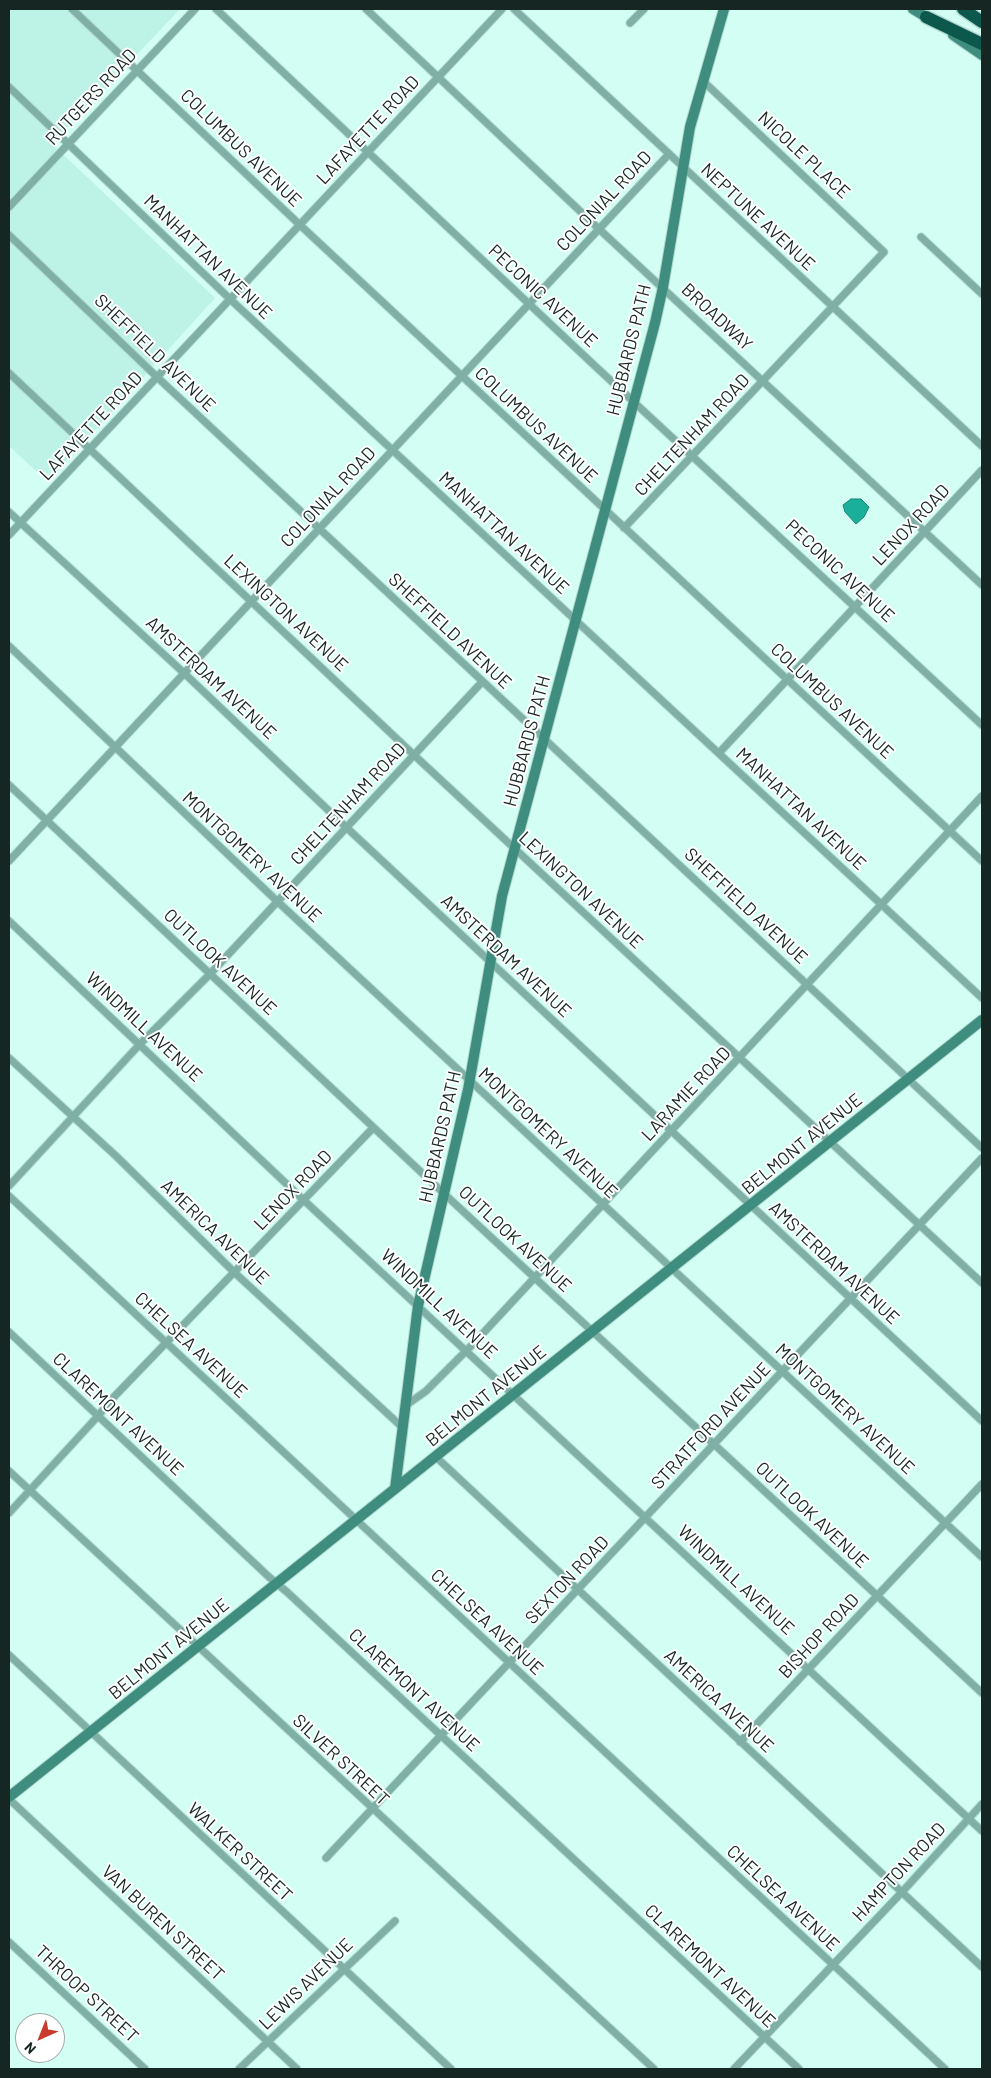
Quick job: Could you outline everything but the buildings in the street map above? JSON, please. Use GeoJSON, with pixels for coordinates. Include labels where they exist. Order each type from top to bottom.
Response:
{"type":"FeatureCollection","features":[{"type":"Feature","properties":{"kind":"highway"},"geometry":{"type":"LineString","coordinates":[[963,9],[982,22]]}},
{"type":"Feature","properties":{"kind":"highway"},"geometry":{"type":"LineString","coordinates":[[926,17],[982,44]]}},
{"type":"Feature","properties":{"kind":"street","name":"COLUMBUS AVENUE"},"geometry":{"type":"LineString","coordinates":[[72,9],[462,377],[982,861]]}},
{"type":"Feature","properties":{"kind":"street","name":"RUTGERS ROAD"},"geometry":{"type":"LineString","coordinates":[[9,207],[195,9]]}},
{"type":"Feature","properties":{"kind":"street","name":"PECONIC AVENUE"},"geometry":{"type":"LineString","coordinates":[[216,9],[982,725]]}},
{"type":"Feature","properties":{"kind":"street","name":"BROADWAY"},"geometry":{"type":"LineString","coordinates":[[366,9],[599,230],[663,287],[982,585]]}},
{"type":"Feature","properties":{"kind":"street","name":"LAFAYETTE ROAD"},"geometry":{"type":"LineString","coordinates":[[9,535],[502,9]]}},
{"type":"Feature","properties":{"kind":"street","name":"NEPTUNE AVENUE"},"geometry":{"type":"LineString","coordinates":[[514,9],[982,446]]}},
{"type":"Feature","properties":{"kind":"street"},"geometry":{"type":"LineString","coordinates":[[630,23],[644,9]]}},
{"type":"Feature","properties":{"kind":"street","name":"HUBBARDS PATH"},"geometry":{"type":"LineString","coordinates":[[395,1489],[418,1306],[470,1080],[497,916],[663,287],[690,128],[724,9]]}},
{"type":"Feature","properties":{"kind":"street"},"geometry":{"type":"LineString","coordinates":[[913,9],[982,55]]}},
{"type":"Feature","properties":{"kind":"street","name":"NICOLE PLACE"},"geometry":{"type":"LineString","coordinates":[[703,81],[884,252]]}},
{"type":"Feature","properties":{"kind":"street","name":"MANHATTAN AVENUE"},"geometry":{"type":"LineString","coordinates":[[9,87],[231,300],[982,998]]}},
{"type":"Feature","properties":{"kind":"street","name":"COLONIAL ROAD"},"geometry":{"type":"LineString","coordinates":[[9,861],[669,154]]}},
{"type":"Feature","properties":{"kind":"street","name":"SHEFFIELD AVENUE"},"geometry":{"type":"LineString","coordinates":[[9,235],[157,377],[482,682],[982,1148]]}},
{"type":"Feature","properties":{"kind":"street"},"geometry":{"type":"LineString","coordinates":[[921,237],[982,294]]}},
{"type":"Feature","properties":{"kind":"street","name":"CHELTENHAM ROAD"},"geometry":{"type":"LineString","coordinates":[[624,528],[884,252]]}},
{"type":"Feature","properties":{"kind":"street","name":"LEXINGTON AVENUE"},"geometry":{"type":"LineString","coordinates":[[9,372],[414,755],[982,1283]]}},
{"type":"Feature","properties":{"kind":"street","name":"LENOX ROAD"},"geometry":{"type":"LineString","coordinates":[[719,753],[982,470]]}},
{"type":"Feature","properties":{"kind":"street","name":"AMSTERDAM AVENUE"},"geometry":{"type":"LineString","coordinates":[[9,512],[184,673],[750,1206],[982,1421]]}},
{"type":"Feature","properties":{"kind":"street","name":"MONTGOMERY AVENUE"},"geometry":{"type":"LineString","coordinates":[[9,646],[278,902],[982,1557]]}},
{"type":"Feature","properties":{"kind":"street","name":"CHELTENHAM ROAD"},"geometry":{"type":"LineString","coordinates":[[9,1186],[140,1044],[278,902],[482,682]]}},
{"type":"Feature","properties":{"kind":"street","name":"OUTLOOK AVENUE"},"geometry":{"type":"LineString","coordinates":[[9,784],[374,1128],[982,1693]]}},
{"type":"Feature","properties":{"kind":"street","name":"LARAMIE ROAD"},"geometry":{"type":"LineString","coordinates":[[406,1406],[426,1391],[535,1278],[982,796]]}},
{"type":"Feature","properties":{"kind":"street","name":"WINDMILL AVENUE"},"geometry":{"type":"LineString","coordinates":[[9,921],[304,1200],[982,1830]]}},
{"type":"Feature","properties":{"kind":"street","name":"BELMONT AVENUE"},"geometry":{"type":"LineString","coordinates":[[9,1798],[982,1020]]}},
{"type":"Feature","properties":{"kind":"street","name":"AMERICA AVENUE"},"geometry":{"type":"LineString","coordinates":[[9,1058],[116,1156],[235,1273],[402,1427]]}},
{"type":"Feature","properties":{"kind":"street","name":"LENOX ROAD"},"geometry":{"type":"LineString","coordinates":[[9,1513],[110,1401],[374,1128]]}},
{"type":"Feature","properties":{"kind":"street","name":"STRATFORD AVENUE"},"geometry":{"type":"LineString","coordinates":[[646,1518],[982,1158]]}},
{"type":"Feature","properties":{"kind":"street","name":"CHELSEA AVENUE"},"geometry":{"type":"LineString","coordinates":[[9,1196],[945,2069]]}},
{"type":"Feature","properties":{"kind":"street","name":"CLAREMONT AVENUE"},"geometry":{"type":"LineString","coordinates":[[9,1332],[799,2069]]}},
{"type":"Feature","properties":{"kind":"street","name":"AMERICA AVENUE"},"geometry":{"type":"LineString","coordinates":[[436,1457],[982,1967]]}},
{"type":"Feature","properties":{"kind":"street","name":"SILVER STREET"},"geometry":{"type":"LineString","coordinates":[[9,1471],[654,2069]]}},
{"type":"Feature","properties":{"kind":"street","name":"BISHOP ROAD"},"geometry":{"type":"LineString","coordinates":[[740,1742],[982,1484]]}},
{"type":"Feature","properties":{"kind":"street","name":"SEXTON ROAD"},"geometry":{"type":"LineString","coordinates":[[510,1663],[646,1518]]}},
{"type":"Feature","properties":{"kind":"street","name":"WALKER STREET"},"geometry":{"type":"LineString","coordinates":[[9,1655],[451,2069]]}},
{"type":"Feature","properties":{"kind":"street"},"geometry":{"type":"LineString","coordinates":[[326,1858],[510,1663]]}},
{"type":"Feature","properties":{"kind":"street","name":"VAN BUREN STREET"},"geometry":{"type":"LineString","coordinates":[[9,1798],[297,2069]]}},
{"type":"Feature","properties":{"kind":"street","name":"HAMPTON ROAD"},"geometry":{"type":"LineString","coordinates":[[734,2069],[832,1964],[903,1892],[982,1804]]}},
{"type":"Feature","properties":{"kind":"street","name":"LEWIS AVENUE"},"geometry":{"type":"LineString","coordinates":[[239,2069],[395,1921]]}},
{"type":"Feature","properties":{"kind":"street","name":"THROOP STREET"},"geometry":{"type":"LineString","coordinates":[[9,1942],[145,2069]]}},
{"type":"Feature","properties":{"kind":"shaded area"},"geometry":{"type":"Polygon","coordinates":[[[9,9],[180,9],[52,144],[215,298],[48,482],[9,446],[9,9]]]}},
{"type":"Feature","properties":{"kind":"shaded area"},"geometry":{"type":"Polygon","coordinates":[[[851,499],[861,499],[869,507],[864,517],[856,524],[845,512],[843,505],[851,499]]]}}]}
